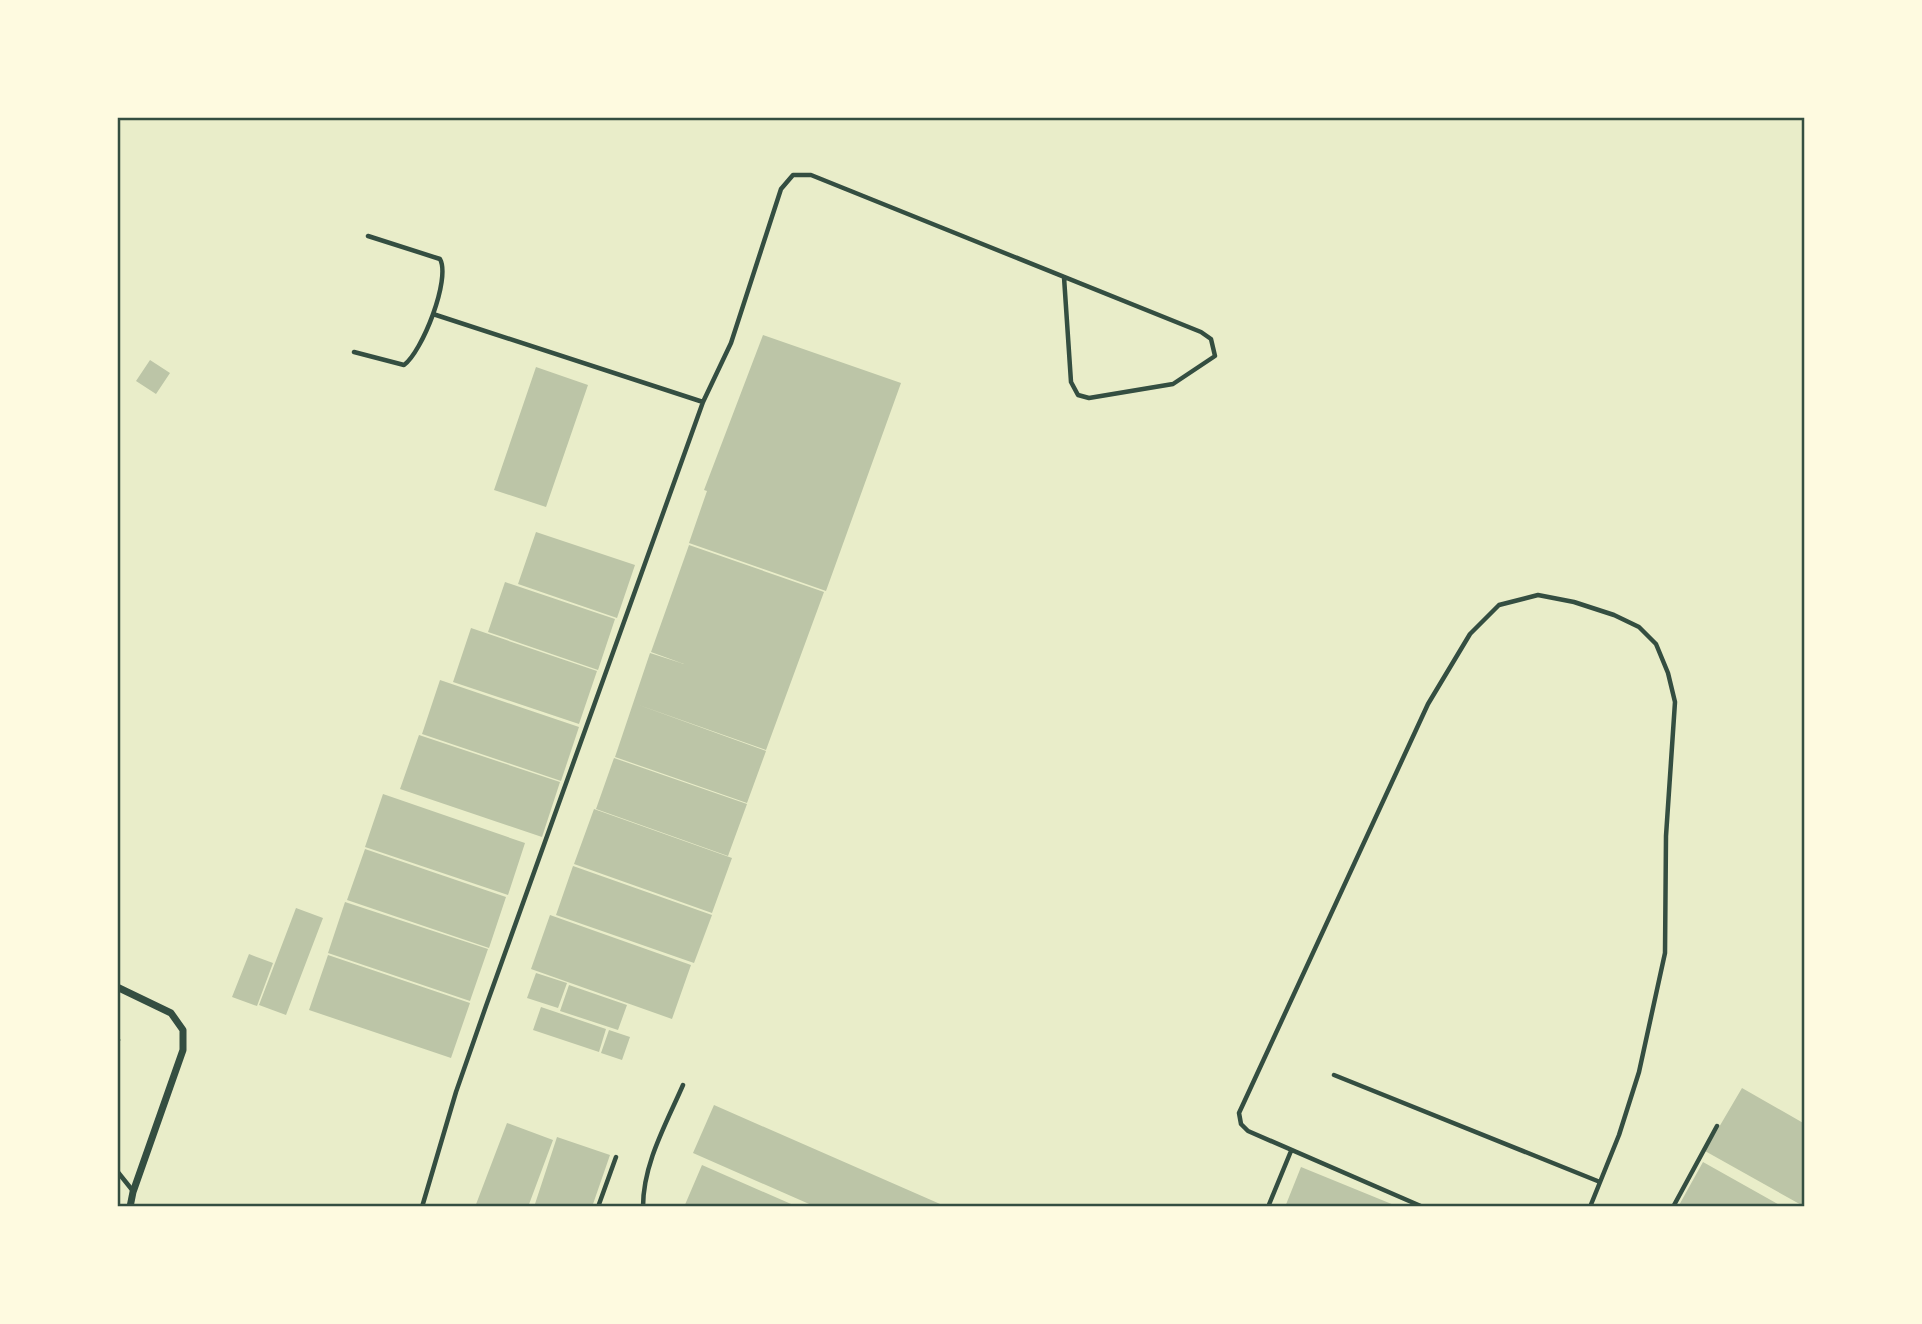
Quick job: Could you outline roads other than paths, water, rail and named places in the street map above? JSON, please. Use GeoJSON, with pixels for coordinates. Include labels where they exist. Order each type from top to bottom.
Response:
{"type":"FeatureCollection","features":[{"type":"Feature","properties":{"kind":"street"},"geometry":{"type":"LineString","coordinates":[[117,987],[171,1013],[183,1030],[183,1050],[174,1081],[133,1192],[130,1207]]}},
{"type":"Feature","properties":{"kind":"lane"},"geometry":{"type":"LineString","coordinates":[[422,1207],[461,1080],[703,402],[731,343],[781,189],[793,174],[811,176],[1064,277],[1201,332],[1211,339],[1215,356],[1173,384],[1089,398],[1078,395],[1071,382],[1064,277]]}},
{"type":"Feature","properties":{"kind":"lane"},"geometry":{"type":"LineString","coordinates":[[354,352],[404,365],[417,350],[433,314],[443,274],[440,259],[368,236]]}},
{"type":"Feature","properties":{"kind":"lane"},"geometry":{"type":"LineString","coordinates":[[433,314],[703,402]]}},
{"type":"Feature","properties":{"kind":"lane"},"geometry":{"type":"LineString","coordinates":[[1423,1207],[1248,1131],[1241,1124],[1239,1113],[1428,704],[1470,634],[1499,605],[1538,595],[1574,601],[1639,627],[1656,644],[1668,673],[1675,702],[1666,836],[1665,953],[1640,1072],[1590,1207]]}},
{"type":"Feature","properties":{"kind":"lane"},"geometry":{"type":"LineString","coordinates":[[1334,1075],[1600,1182]]}},
{"type":"Feature","properties":{"kind":"lane"},"geometry":{"type":"LineString","coordinates":[[643,1207],[643,1188],[652,1157],[683,1086]]}},
{"type":"Feature","properties":{"kind":"lane"},"geometry":{"type":"LineString","coordinates":[[1673,1207],[1717,1126]]}},
{"type":"Feature","properties":{"kind":"lane"},"geometry":{"type":"LineString","coordinates":[[1268,1207],[1291,1151]]}},
{"type":"Feature","properties":{"kind":"lane"},"geometry":{"type":"LineString","coordinates":[[598,1207],[615,1157]]}},
{"type":"Feature","properties":{"kind":"lane"},"geometry":{"type":"LineString","coordinates":[[117,1171],[133,1192]]}}]}
